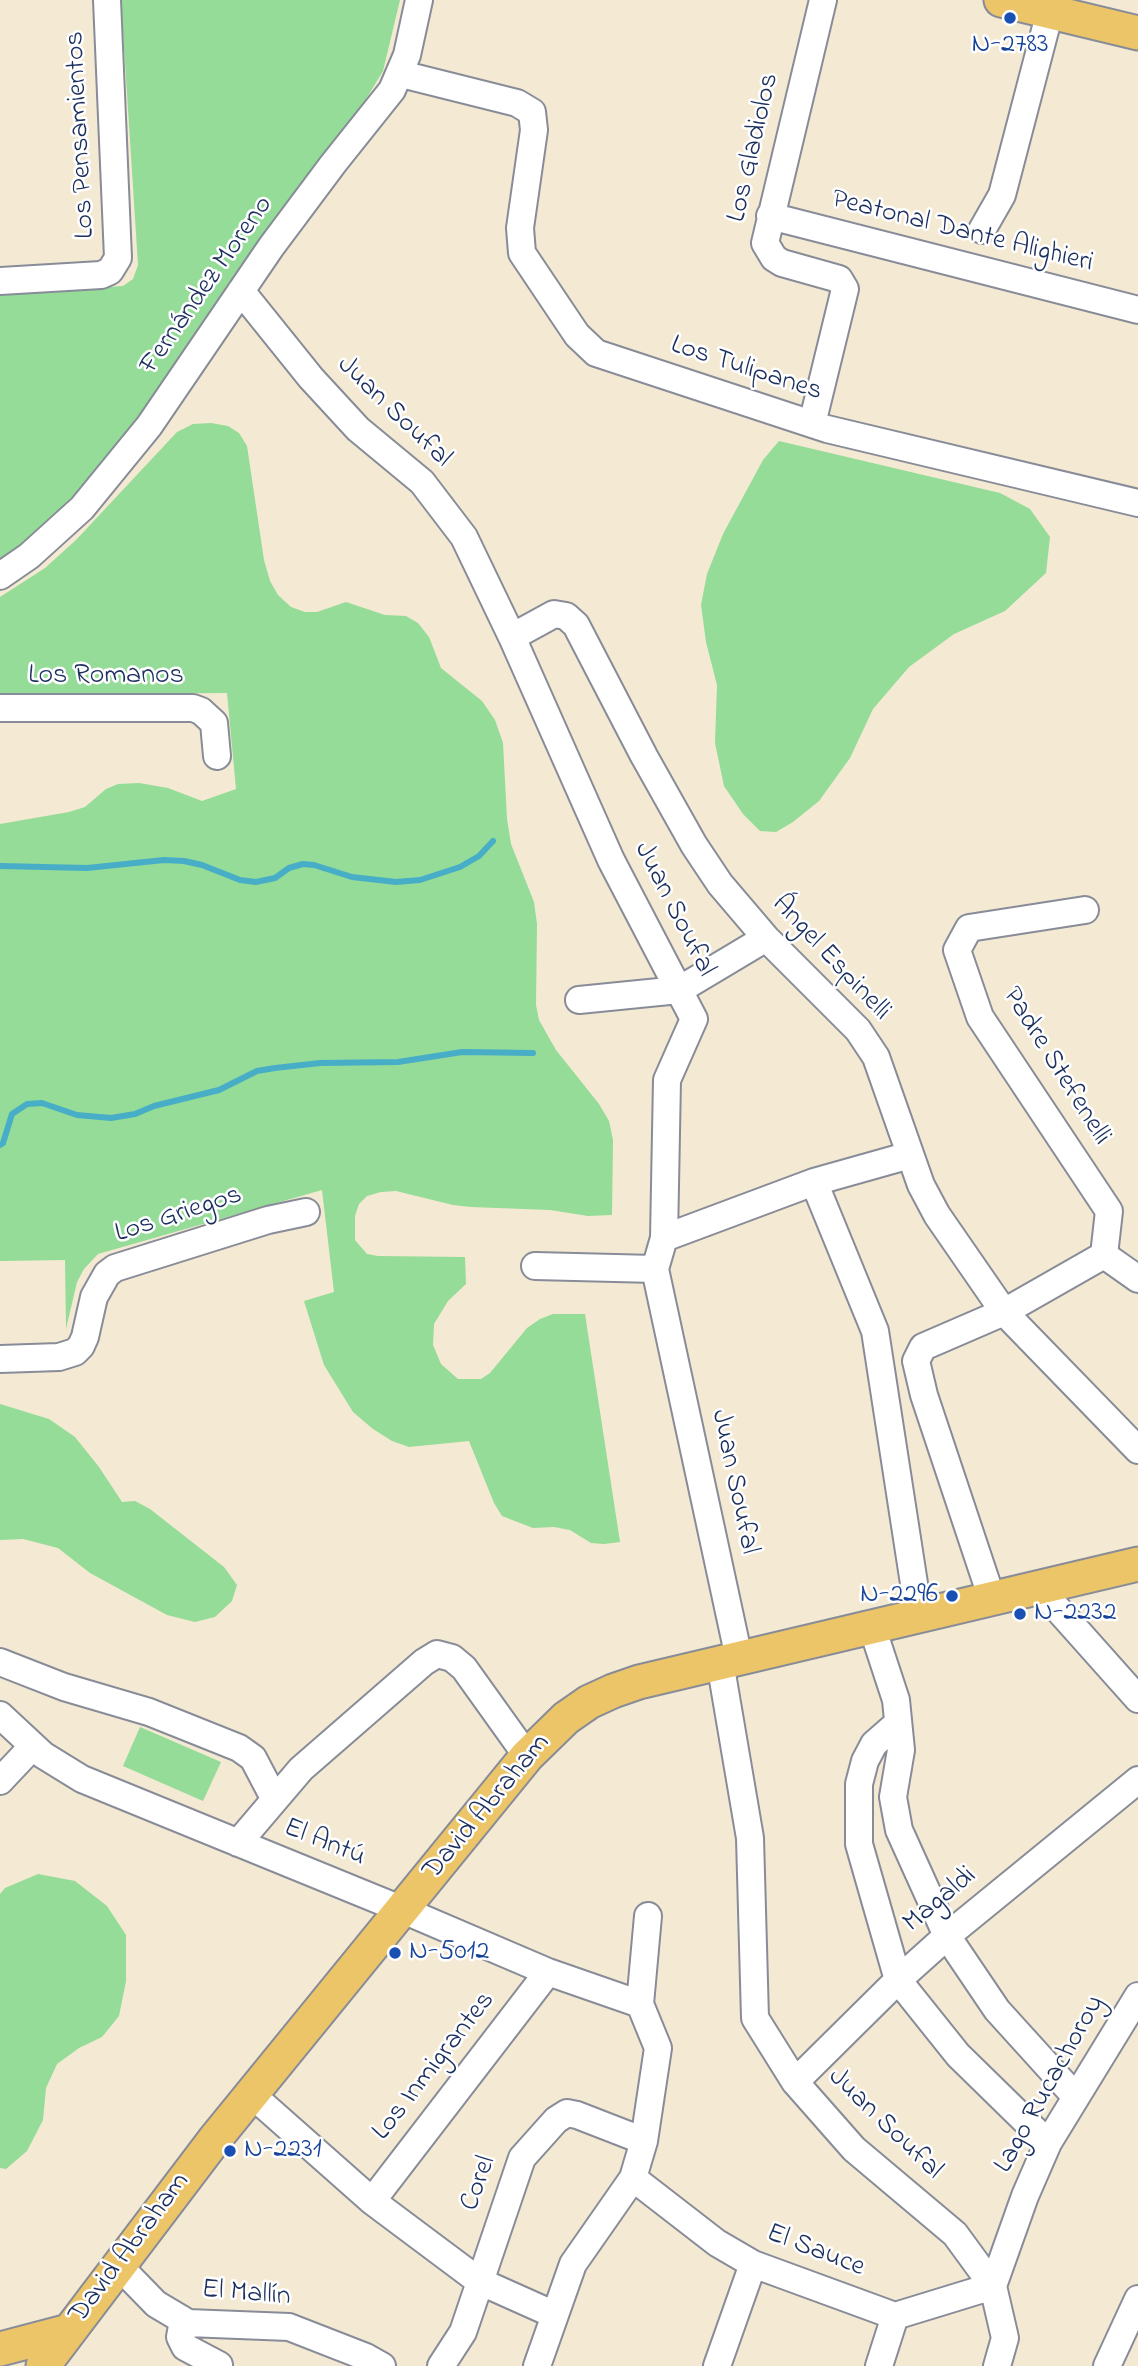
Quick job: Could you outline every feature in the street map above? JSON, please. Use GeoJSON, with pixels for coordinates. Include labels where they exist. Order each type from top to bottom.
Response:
{"type":"FeatureCollection","features":[{"type":"Feature","properties":{"kind":"main road"},"geometry":{"type":"LineString","coordinates":[[1001,0],[1052,6],[1138,33]]}},
{"type":"Feature","properties":{"kind":"main road","name":"David Abraham"},"geometry":{"type":"LineString","coordinates":[[57,2354],[119,2266],[251,2094],[527,1756],[566,1718],[613,1690],[639,1682],[1138,1564]]}},
{"type":"Feature","properties":{"kind":"main road"},"geometry":{"type":"LineString","coordinates":[[0,2349],[57,2354]]}},
{"type":"Feature","properties":{"kind":"street","name":"Los Pensamientos"},"geometry":{"type":"LineString","coordinates":[[0,281],[96,276],[105,274],[114,267],[120,248],[107,0]]}},
{"type":"Feature","properties":{"kind":"street","name":"Fernández Moreno"},"geometry":{"type":"LineString","coordinates":[[0,576],[60,530],[103,485],[149,426],[241,291],[333,164],[382,104],[401,74],[419,0]]}},
{"type":"Feature","properties":{"kind":"street","name":"Los Gladiolos"},"geometry":{"type":"LineString","coordinates":[[812,424],[845,289],[839,279],[791,267],[774,258],[765,243],[823,0]]}},
{"type":"Feature","properties":{"kind":"street"},"geometry":{"type":"LineString","coordinates":[[982,230],[1002,195],[1052,6]]}},
{"type":"Feature","properties":{"kind":"street","name":"Los Tulipanes"},"geometry":{"type":"LineString","coordinates":[[401,74],[517,103],[532,113],[534,130],[520,228],[522,253],[586,346],[608,359],[812,424],[1138,503]]}},
{"type":"Feature","properties":{"kind":"street","name":"Peatonal Dante Alighieri"},"geometry":{"type":"LineString","coordinates":[[770,216],[1138,310]]}},
{"type":"Feature","properties":{"kind":"street","name":"Juan Soufal"},"geometry":{"type":"LineString","coordinates":[[241,291],[311,378],[358,429],[422,482],[464,537],[512,637],[611,860],[694,1019],[667,1080],[664,1238],[655,1269],[730,1660],[750,1838],[755,2018],[795,2082],[854,2149],[955,2234],[993,2286]]}},
{"type":"Feature","properties":{"kind":"street","name":"Ángel Espinelli"},"geometry":{"type":"LineString","coordinates":[[512,637],[554,614],[566,616],[576,625],[644,756],[694,845],[720,884],[766,938],[858,1030],[876,1057],[921,1185],[937,1215],[1004,1312],[1138,1450]]}},
{"type":"Feature","properties":{"kind":"street","name":"Los Romanos"},"geometry":{"type":"LineString","coordinates":[[0,708],[192,708],[201,711],[214,723],[217,756]]}},
{"type":"Feature","properties":{"kind":"street","name":"Padre Stefenelli"},"geometry":{"type":"LineString","coordinates":[[1084,910],[969,928],[957,950],[979,1017],[1110,1211],[1104,1255]]}},
{"type":"Feature","properties":{"kind":"street"},"geometry":{"type":"LineString","coordinates":[[579,1000],[679,990],[766,938]]}},
{"type":"Feature","properties":{"kind":"street"},"geometry":{"type":"LineString","coordinates":[[664,1238],[814,1182],[910,1155]]}},
{"type":"Feature","properties":{"kind":"street"},"geometry":{"type":"LineString","coordinates":[[814,1182],[875,1331],[919,1616]]}},
{"type":"Feature","properties":{"kind":"street","name":"Los Griegos"},"geometry":{"type":"LineString","coordinates":[[0,1359],[59,1357],[75,1352],[85,1337],[94,1297],[107,1275],[115,1268],[268,1220],[306,1212]]}},
{"type":"Feature","properties":{"kind":"street"},"geometry":{"type":"LineString","coordinates":[[992,1599],[924,1395],[916,1361],[923,1347],[1004,1312],[1104,1255],[1138,1279]]}},
{"type":"Feature","properties":{"kind":"street"},"geometry":{"type":"LineString","coordinates":[[535,1266],[655,1269]]}},
{"type":"Feature","properties":{"kind":"street"},"geometry":{"type":"LineString","coordinates":[[1039,1588],[1138,1699]]}},
{"type":"Feature","properties":{"kind":"street"},"geometry":{"type":"LineString","coordinates":[[872,1627],[896,1700],[901,1750],[892,1797],[899,1830],[947,1936],[997,2010],[1075,2096]]}},
{"type":"Feature","properties":{"kind":"street"},"geometry":{"type":"LineString","coordinates":[[238,1843],[274,1798],[318,1754],[424,1662],[437,1654],[452,1658],[464,1668],[527,1756]]}},
{"type":"Feature","properties":{"kind":"street"},"geometry":{"type":"LineString","coordinates":[[0,1662],[64,1687],[149,1712],[239,1748],[253,1758],[274,1798]]}},
{"type":"Feature","properties":{"kind":"street","name":"El Antú"},"geometry":{"type":"LineString","coordinates":[[0,1715],[55,1764],[82,1779],[548,1972],[640,2004]]}},
{"type":"Feature","properties":{"kind":"street"},"geometry":{"type":"LineString","coordinates":[[898,1723],[874,1744],[865,1760],[859,1784],[859,1844],[898,1980],[958,2055],[1048,2143]]}},
{"type":"Feature","properties":{"kind":"street"},"geometry":{"type":"LineString","coordinates":[[0,1781],[33,1746]]}},
{"type":"Feature","properties":{"kind":"street","name":"Magaldi"},"geometry":{"type":"LineString","coordinates":[[795,2082],[898,1980],[947,1936],[1138,1780]]}},
{"type":"Feature","properties":{"kind":"street"},"geometry":{"type":"LineString","coordinates":[[537,2366],[573,2264],[633,2178],[644,2141],[658,2048],[640,2004],[648,1916]]}},
{"type":"Feature","properties":{"kind":"street","name":"Los Inmigrantes"},"geometry":{"type":"LineString","coordinates":[[372,2201],[548,1972]]}},
{"type":"Feature","properties":{"kind":"street","name":"Lago Rucachoroy"},"geometry":{"type":"LineString","coordinates":[[993,2286],[1025,2196],[1048,2143],[1138,1996]]}},
{"type":"Feature","properties":{"kind":"street"},"geometry":{"type":"LineString","coordinates":[[251,2094],[372,2201],[480,2281],[555,2315]]}},
{"type":"Feature","properties":{"kind":"street","name":"Corel"},"geometry":{"type":"LineString","coordinates":[[441,2366],[463,2332],[522,2158],[556,2120],[567,2113],[577,2115],[644,2141]]}},
{"type":"Feature","properties":{"kind":"street","name":"El Sauce"},"geometry":{"type":"LineString","coordinates":[[633,2178],[717,2243],[752,2264],[895,2316]]}},
{"type":"Feature","properties":{"kind":"street"},"geometry":{"type":"LineString","coordinates":[[717,2366],[752,2264]]}},
{"type":"Feature","properties":{"kind":"street","name":"El Mallín"},"geometry":{"type":"LineString","coordinates":[[119,2266],[156,2304],[188,2323],[289,2327],[366,2357],[382,2366]]}},
{"type":"Feature","properties":{"kind":"street"},"geometry":{"type":"LineString","coordinates":[[879,2366],[895,2316],[993,2286],[1005,2338],[1000,2364]]}},
{"type":"Feature","properties":{"kind":"street"},"geometry":{"type":"LineString","coordinates":[[1107,2366],[1138,2299]]}},
{"type":"Feature","properties":{"kind":"street"},"geometry":{"type":"LineString","coordinates":[[183,2320],[180,2337],[185,2347],[220,2365],[223,2325]]}},
{"type":"Feature","properties":{"kind":"green space"},"geometry":{"type":"Polygon","coordinates":[[[121,0],[400,0],[383,71],[363,104],[267,230],[158,391],[98,470],[42,528],[0,562],[0,293],[123,286],[133,279],[138,265],[121,0]]]}},
{"type":"Feature","properties":{"kind":"green space"},"geometry":{"type":"Polygon","coordinates":[[[193,424],[228,426],[239,433],[247,446],[264,560],[270,581],[278,595],[291,607],[305,612],[317,612],[346,602],[385,615],[406,616],[418,623],[429,637],[441,668],[482,701],[495,720],[503,743],[511,844],[534,902],[537,924],[536,1005],[539,1020],[556,1050],[599,1104],[609,1121],[613,1140],[612,1215],[588,1216],[550,1210],[471,1207],[396,1191],[381,1192],[367,1196],[359,1204],[355,1216],[355,1240],[367,1254],[378,1256],[465,1257],[466,1284],[448,1301],[434,1324],[433,1345],[441,1364],[458,1379],[481,1379],[490,1373],[527,1328],[540,1319],[553,1314],[585,1314],[620,1542],[591,1543],[570,1530],[554,1527],[533,1528],[502,1516],[469,1441],[409,1447],[392,1441],[353,1412],[324,1365],[304,1301],[334,1292],[322,1190],[98,1254],[84,1269],[77,1282],[66,1329],[65,1260],[0,1261],[0,824],[85,807],[106,789],[118,784],[139,783],[168,788],[202,801],[236,789],[227,693],[0,695],[0,597],[45,568],[76,540],[177,432],[193,424]]]}},
{"type":"Feature","properties":{"kind":"green space"},"geometry":{"type":"Polygon","coordinates":[[[779,441],[1000,493],[1030,509],[1050,537],[1046,573],[1005,611],[954,634],[909,667],[873,709],[850,758],[819,801],[776,832],[760,831],[743,814],[724,786],[715,743],[717,685],[706,642],[701,605],[707,574],[723,534],[763,460],[779,441]]]}},
{"type":"Feature","properties":{"kind":"green space"},"geometry":{"type":"Polygon","coordinates":[[[0,1404],[49,1419],[75,1437],[122,1502],[135,1501],[150,1509],[224,1567],[237,1585],[232,1601],[215,1617],[195,1622],[167,1615],[90,1573],[58,1548],[23,1539],[0,1540],[0,1404]]]}},
{"type":"Feature","properties":{"kind":"green space"},"geometry":{"type":"Polygon","coordinates":[[[140,1727],[221,1762],[203,1801],[123,1766],[140,1727]]]}},
{"type":"Feature","properties":{"kind":"green space"},"geometry":{"type":"Polygon","coordinates":[[[38,1874],[75,1881],[107,1906],[126,1935],[126,1981],[119,2016],[102,2037],[79,2048],[57,2064],[46,2088],[43,2120],[27,2151],[6,2169],[0,2168],[0,1894],[5,1888],[38,1874]]]}},
{"type":"Feature","properties":{"kind":"waterway"},"geometry":{"type":"LineString","coordinates":[[0,866],[87,868],[164,860],[184,861],[240,880],[256,882],[275,878],[289,868],[303,864],[352,877],[396,882],[420,880],[460,867],[479,856],[493,841]]}},
{"type":"Feature","properties":{"kind":"waterway"},"geometry":{"type":"LineString","coordinates":[[0,1145],[12,1114],[27,1104],[42,1103],[77,1115],[111,1118],[135,1114],[154,1106],[219,1090],[257,1071],[275,1068],[320,1063],[398,1062],[462,1052],[533,1053]]}},
{"type":"Feature","properties":{"kind":"place","name":"N-2783"},"geometry":{"type":"Point","coordinates":[1010,18]}},
{"type":"Feature","properties":{"kind":"place","name":"N-2296"},"geometry":{"type":"Point","coordinates":[952,1596]}},
{"type":"Feature","properties":{"kind":"place","name":"N-2232"},"geometry":{"type":"Point","coordinates":[1020,1614]}},
{"type":"Feature","properties":{"kind":"place","name":"N-5012"},"geometry":{"type":"Point","coordinates":[395,1953]}},
{"type":"Feature","properties":{"kind":"place","name":"N-2231"},"geometry":{"type":"Point","coordinates":[230,2151]}}]}
